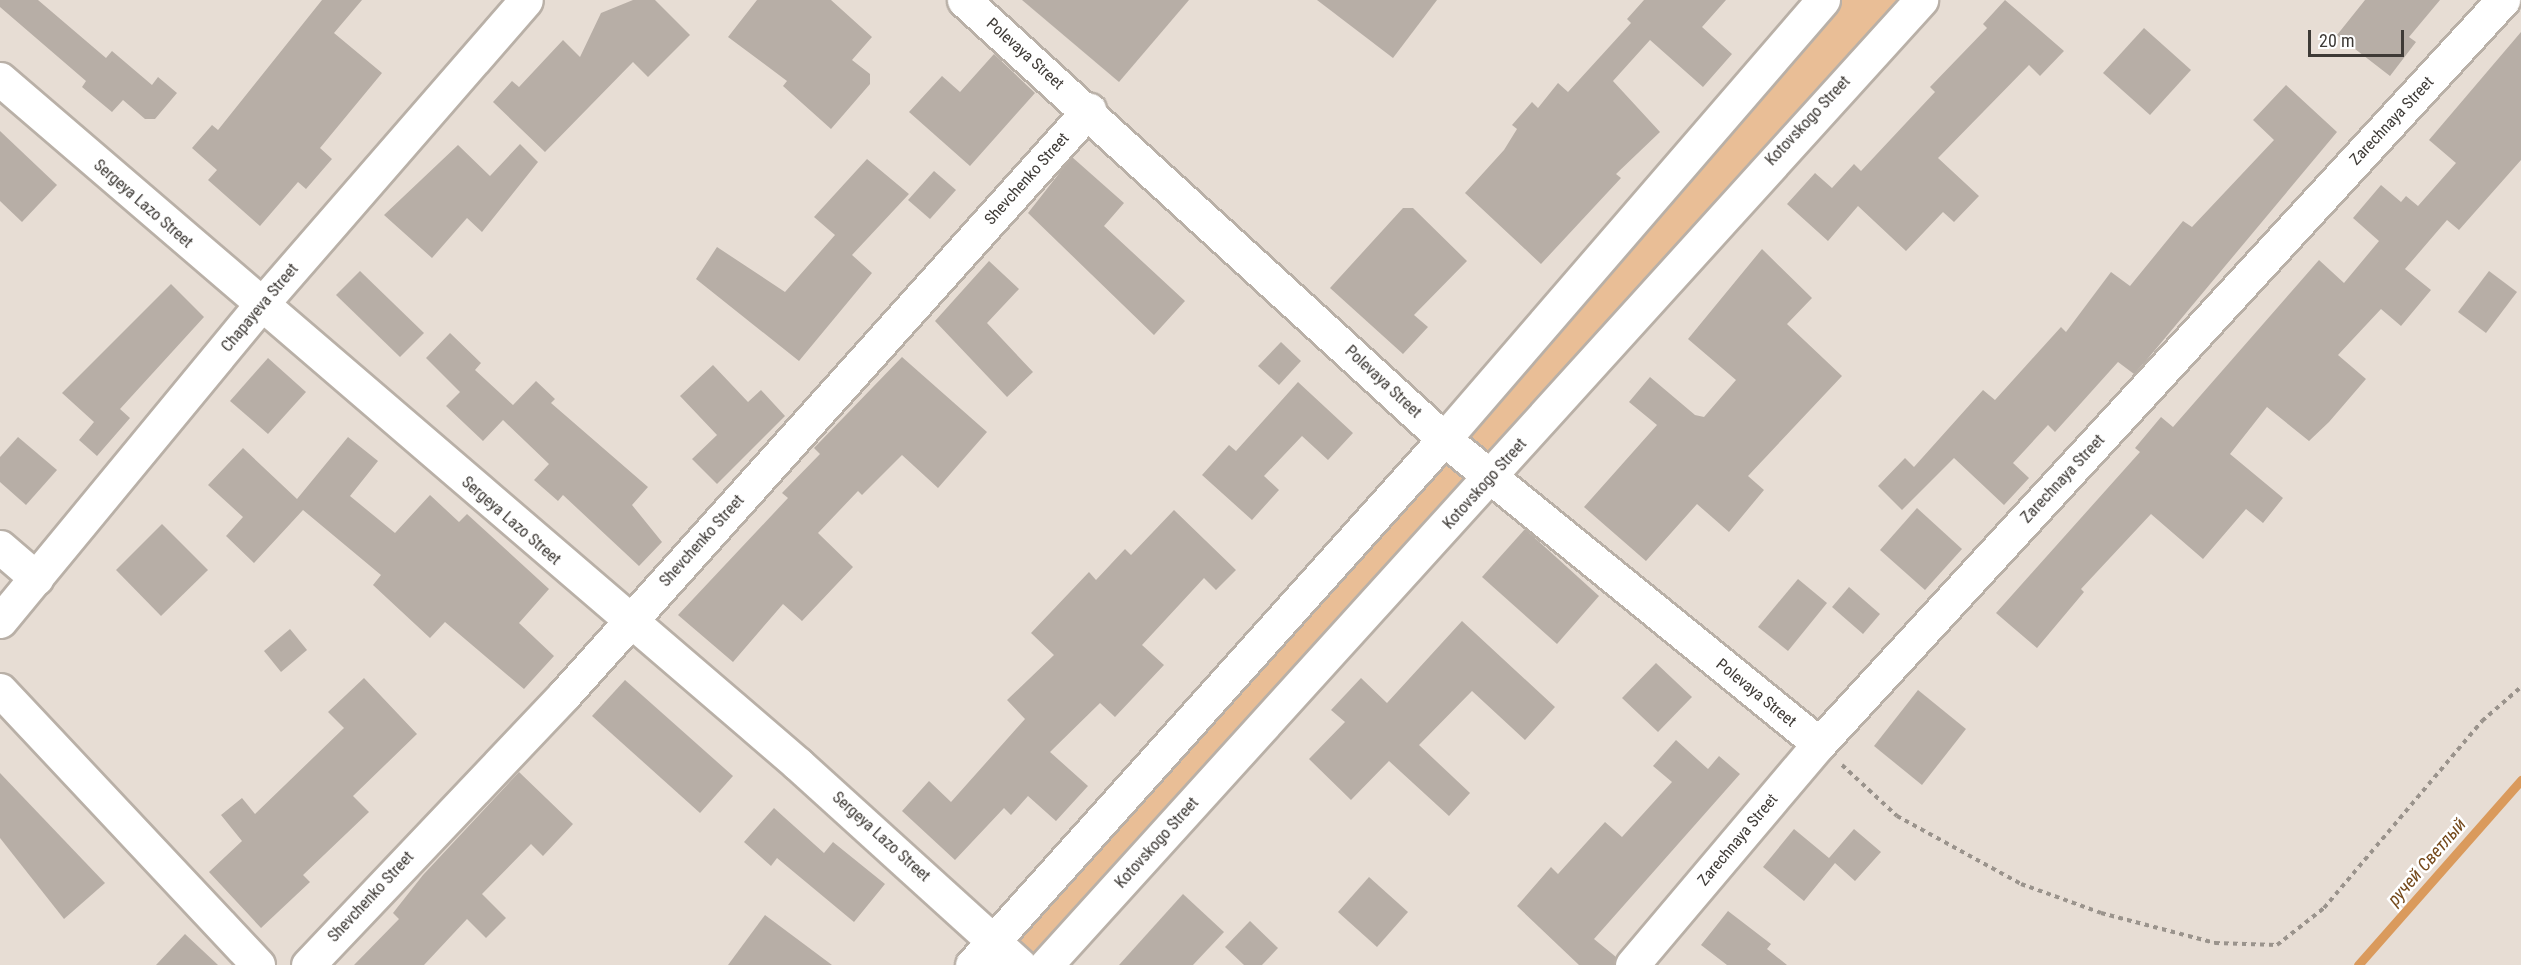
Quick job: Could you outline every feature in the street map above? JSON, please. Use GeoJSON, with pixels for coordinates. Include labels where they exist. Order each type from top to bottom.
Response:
{"type":"FeatureCollection","features":[{"type":"Feature","properties":{"kind":"street","name":"Chapayeva Street"},"geometry":{"type":"LineString","coordinates":[[0,621],[260,306],[526,0]]}},
{"type":"Feature","properties":{"kind":"street","name":"Polevaya Street"},"geometry":{"type":"LineString","coordinates":[[964,0],[1089,110],[1444,439],[1819,744]]}},
{"type":"Feature","properties":{"kind":"street"},"geometry":{"type":"LineString","coordinates":[[972,965],[1444,439],[1823,0]]}},
{"type":"Feature","properties":{"kind":"street","name":"Kotovskogo Street"},"geometry":{"type":"LineString","coordinates":[[1046,965],[1490,478],[1739,195],[1921,0]]}},
{"type":"Feature","properties":{"kind":"street","name":"Zarechnaya Street"},"geometry":{"type":"LineString","coordinates":[[1632,965],[1819,744],[2504,0]]}},
{"type":"Feature","properties":{"kind":"street","name":"Sergeya Lazo Street"},"geometry":{"type":"LineString","coordinates":[[0,80],[995,938],[1020,965]]}},
{"type":"Feature","properties":{"kind":"street","name":"Shevchenko Street"},"geometry":{"type":"LineString","coordinates":[[308,965],[629,622],[1089,110]]}},
{"type":"Feature","properties":{"kind":"street"},"geometry":{"type":"LineString","coordinates":[[0,547],[36,578]]}},
{"type":"Feature","properties":{"kind":"street"},"geometry":{"type":"LineString","coordinates":[[0,690],[258,965]]}},
{"type":"Feature","properties":{"kind":"path"},"geometry":{"type":"LineString","coordinates":[[1819,744],[1897,816],[2021,884],[2100,913],[2215,943],[2277,945],[2324,908],[2482,721],[2521,687]]}},
{"type":"Feature","properties":{"kind":"shaded area"},"geometry":{"type":"Polygon","coordinates":[[[1823,0],[1921,0],[1046,965],[972,965],[1823,0]]]}},
{"type":"Feature","properties":{"kind":"building"},"geometry":{"type":"Polygon","coordinates":[[[0,0],[38,0],[106,58],[112,51],[152,85],[158,77],[177,93],[155,119],[145,119],[123,100],[112,112],[82,87],[86,81],[0,7],[0,0]]]}},
{"type":"Feature","properties":{"kind":"building"},"geometry":{"type":"Polygon","coordinates":[[[322,0],[362,0],[334,33],[382,73],[320,148],[332,159],[306,189],[298,182],[260,226],[208,180],[217,170],[192,148],[212,125],[218,130],[322,0]]]}},
{"type":"Feature","properties":{"kind":"building"},"geometry":{"type":"Polygon","coordinates":[[[633,0],[655,0],[690,35],[648,77],[633,62],[545,152],[493,102],[512,81],[519,87],[563,40],[580,57],[601,13],[633,0]]]}},
{"type":"Feature","properties":{"kind":"building"},"geometry":{"type":"Polygon","coordinates":[[[757,0],[831,0],[872,37],[852,60],[870,74],[870,84],[831,129],[783,86],[787,81],[728,37],[757,0]]]}},
{"type":"Feature","properties":{"kind":"building"},"geometry":{"type":"Polygon","coordinates":[[[1022,0],[1189,0],[1119,82],[1022,0]]]}},
{"type":"Feature","properties":{"kind":"building"},"geometry":{"type":"Polygon","coordinates":[[[1317,0],[1437,0],[1393,58],[1317,0]]]}},
{"type":"Feature","properties":{"kind":"building"},"geometry":{"type":"Polygon","coordinates":[[[1644,0],[1726,0],[1702,27],[1732,54],[1703,87],[1650,40],[1613,81],[1660,132],[1616,174],[1621,178],[1541,264],[1465,193],[1504,150],[1517,129],[1512,125],[1532,102],[1538,108],[1558,83],[1568,92],[1631,23],[1627,19],[1644,0]]]}},
{"type":"Feature","properties":{"kind":"building"},"geometry":{"type":"Polygon","coordinates":[[[2005,0],[2064,51],[2040,76],[2029,65],[1938,158],[1979,196],[1954,222],[1943,212],[1906,251],[1858,206],[1828,241],[1787,204],[1815,173],[1832,188],[1854,164],[1861,171],[1935,92],[1930,87],[1987,28],[1983,24],[2005,0]]]}},
{"type":"Feature","properties":{"kind":"building"},"geometry":{"type":"Polygon","coordinates":[[[2365,0],[2440,0],[2409,37],[2416,42],[2390,76],[2337,35],[2365,0]]]}},
{"type":"Feature","properties":{"kind":"building"},"geometry":{"type":"Polygon","coordinates":[[[2144,28],[2191,70],[2150,115],[2103,73],[2144,28]]]}},
{"type":"Feature","properties":{"kind":"building"},"geometry":{"type":"Polygon","coordinates":[[[2521,32],[2521,160],[2459,230],[2447,220],[2405,269],[2431,290],[2401,326],[2381,309],[2338,355],[2366,379],[2329,422],[2309,441],[2267,407],[2230,454],[2283,498],[2263,523],[2246,509],[2203,559],[2151,514],[2081,589],[2084,592],[2037,648],[1996,613],[2140,452],[2135,448],[2161,417],[2173,427],[2319,260],[2344,283],[2379,241],[2353,218],[2381,185],[2401,202],[2406,196],[2418,206],[2456,163],[2429,140],[2521,32]]]}},
{"type":"Feature","properties":{"kind":"building"},"geometry":{"type":"Polygon","coordinates":[[[994,54],[1035,93],[970,166],[909,112],[942,76],[960,92],[994,54]]]}},
{"type":"Feature","properties":{"kind":"building"},"geometry":{"type":"Polygon","coordinates":[[[2286,85],[2337,132],[2145,362],[2134,374],[2118,362],[2055,432],[2048,425],[2013,463],[2029,478],[2004,505],[1954,458],[1902,510],[1878,486],[1905,458],[1914,467],[1983,390],[1995,400],[2061,327],[2066,332],[2111,272],[2130,286],[2183,221],[2192,227],[2274,140],[2253,120],[2286,85]]]}},
{"type":"Feature","properties":{"kind":"building"},"geometry":{"type":"Polygon","coordinates":[[[0,131],[57,185],[22,222],[0,201],[0,131]]]}},
{"type":"Feature","properties":{"kind":"building"},"geometry":{"type":"Polygon","coordinates":[[[520,144],[538,162],[482,232],[467,218],[432,258],[384,215],[458,145],[490,176],[520,144]]]}},
{"type":"Feature","properties":{"kind":"building"},"geometry":{"type":"Polygon","coordinates":[[[1072,157],[1124,203],[1104,226],[1185,301],[1154,335],[1028,213],[1072,157]]]}},
{"type":"Feature","properties":{"kind":"building"},"geometry":{"type":"Polygon","coordinates":[[[867,159],[909,194],[852,255],[872,273],[799,361],[696,279],[717,247],[785,292],[835,235],[814,217],[867,159]]]}},
{"type":"Feature","properties":{"kind":"building"},"geometry":{"type":"Polygon","coordinates":[[[934,171],[956,190],[930,219],[908,200],[934,171]]]}},
{"type":"Feature","properties":{"kind":"building"},"geometry":{"type":"Polygon","coordinates":[[[1403,208],[1413,208],[1467,261],[1414,315],[1428,327],[1403,354],[1330,288],[1403,208]]]}},
{"type":"Feature","properties":{"kind":"building"},"geometry":{"type":"Polygon","coordinates":[[[1762,249],[1812,298],[1787,324],[1842,376],[1748,476],[1764,490],[1729,532],[1697,504],[1646,561],[1584,507],[1657,425],[1629,402],[1650,377],[1695,415],[1704,417],[1736,380],[1688,339],[1762,249]]]}},
{"type":"Feature","properties":{"kind":"building"},"geometry":{"type":"Polygon","coordinates":[[[989,261],[1019,289],[987,323],[1033,372],[1007,397],[935,321],[989,261]]]}},
{"type":"Feature","properties":{"kind":"building"},"geometry":{"type":"Polygon","coordinates":[[[360,271],[424,333],[400,357],[336,295],[360,271]]]}},
{"type":"Feature","properties":{"kind":"building"},"geometry":{"type":"Polygon","coordinates":[[[2489,271],[2517,292],[2486,333],[2458,312],[2489,271]]]}},
{"type":"Feature","properties":{"kind":"building"},"geometry":{"type":"Polygon","coordinates":[[[171,284],[204,317],[120,409],[130,418],[97,456],[79,440],[94,422],[62,393],[171,284]]]}},
{"type":"Feature","properties":{"kind":"building"},"geometry":{"type":"Polygon","coordinates":[[[450,333],[481,363],[475,370],[513,405],[536,381],[555,399],[551,403],[648,487],[632,505],[662,542],[639,566],[563,495],[558,501],[534,480],[549,464],[503,420],[483,441],[446,406],[460,392],[426,358],[450,333]]]}},
{"type":"Feature","properties":{"kind":"building"},"geometry":{"type":"Polygon","coordinates":[[[1281,342],[1301,361],[1279,385],[1258,366],[1281,342]]]}},
{"type":"Feature","properties":{"kind":"building"},"geometry":{"type":"Polygon","coordinates":[[[902,357],[987,432],[938,488],[902,455],[862,495],[858,491],[818,533],[853,567],[802,621],[783,604],[733,662],[678,615],[788,498],[782,493],[820,454],[814,448],[902,357]]]}},
{"type":"Feature","properties":{"kind":"building"},"geometry":{"type":"Polygon","coordinates":[[[268,358],[306,392],[268,434],[230,401],[268,358]]]}},
{"type":"Feature","properties":{"kind":"building"},"geometry":{"type":"Polygon","coordinates":[[[713,365],[748,402],[761,390],[785,416],[717,484],[692,459],[717,435],[680,396],[713,365]]]}},
{"type":"Feature","properties":{"kind":"building"},"geometry":{"type":"Polygon","coordinates":[[[1298,382],[1353,433],[1328,460],[1302,436],[1264,476],[1279,490],[1252,520],[1202,475],[1229,445],[1236,451],[1298,382]]]}},
{"type":"Feature","properties":{"kind":"building"},"geometry":{"type":"Polygon","coordinates":[[[18,437],[57,470],[26,505],[0,482],[0,457],[18,437]]]}},
{"type":"Feature","properties":{"kind":"building"},"geometry":{"type":"Polygon","coordinates":[[[348,437],[378,461],[350,496],[395,533],[430,495],[459,522],[467,514],[549,589],[519,623],[554,656],[524,689],[445,622],[430,638],[373,585],[381,575],[303,510],[254,563],[226,536],[243,517],[208,485],[243,448],[297,499],[348,437]]]}},
{"type":"Feature","properties":{"kind":"building"},"geometry":{"type":"Polygon","coordinates":[[[1917,508],[1962,549],[1925,590],[1880,550],[1917,508]]]}},
{"type":"Feature","properties":{"kind":"building"},"geometry":{"type":"Polygon","coordinates":[[[1174,510],[1236,570],[1216,590],[1204,578],[1142,645],[1164,665],[1115,717],[1100,703],[1050,752],[1088,786],[1056,821],[1028,796],[1011,815],[1004,808],[955,860],[902,811],[929,781],[951,802],[1025,719],[1007,700],[1054,655],[1031,633],[1089,572],[1096,580],[1125,549],[1131,555],[1174,510]]]}},
{"type":"Feature","properties":{"kind":"building"},"geometry":{"type":"Polygon","coordinates":[[[162,524],[208,570],[161,616],[116,570],[162,524]]]}},
{"type":"Feature","properties":{"kind":"building"},"geometry":{"type":"Polygon","coordinates":[[[1525,529],[1599,596],[1557,644],[1482,577],[1525,529]]]}},
{"type":"Feature","properties":{"kind":"building"},"geometry":{"type":"Polygon","coordinates":[[[1798,579],[1827,603],[1788,651],[1758,627],[1798,579]]]}},
{"type":"Feature","properties":{"kind":"building"},"geometry":{"type":"Polygon","coordinates":[[[1849,587],[1880,614],[1863,634],[1832,607],[1849,587]]]}},
{"type":"Feature","properties":{"kind":"building"},"geometry":{"type":"Polygon","coordinates":[[[1462,621],[1555,707],[1525,740],[1472,691],[1419,745],[1470,793],[1449,816],[1389,761],[1351,800],[1309,759],[1345,722],[1331,710],[1361,678],[1387,703],[1462,621]]]}},
{"type":"Feature","properties":{"kind":"building"},"geometry":{"type":"Polygon","coordinates":[[[290,629],[307,650],[281,672],[264,651],[290,629]]]}},
{"type":"Feature","properties":{"kind":"building"},"geometry":{"type":"Polygon","coordinates":[[[1656,663],[1692,697],[1658,732],[1622,698],[1656,663]]]}},
{"type":"Feature","properties":{"kind":"building"},"geometry":{"type":"Polygon","coordinates":[[[364,678],[417,734],[353,796],[369,812],[303,875],[310,882],[261,928],[209,872],[242,841],[221,815],[242,798],[255,814],[344,728],[328,712],[364,678]]]}},
{"type":"Feature","properties":{"kind":"building"},"geometry":{"type":"Polygon","coordinates":[[[625,680],[733,776],[700,813],[592,716],[625,680]]]}},
{"type":"Feature","properties":{"kind":"building"},"geometry":{"type":"Polygon","coordinates":[[[1918,690],[1966,729],[1922,785],[1874,746],[1918,690]]]}},
{"type":"Feature","properties":{"kind":"building"},"geometry":{"type":"Polygon","coordinates":[[[1676,740],[1708,769],[1719,756],[1740,774],[1594,939],[1616,957],[1614,965],[1579,965],[1517,906],[1551,867],[1558,874],[1605,822],[1622,837],[1672,782],[1653,766],[1676,740]]]}},
{"type":"Feature","properties":{"kind":"building"},"geometry":{"type":"Polygon","coordinates":[[[519,772],[573,824],[543,856],[531,844],[482,894],[506,918],[486,938],[467,919],[424,965],[354,965],[399,919],[393,913],[423,875],[519,772]]]}},
{"type":"Feature","properties":{"kind":"building"},"geometry":{"type":"Polygon","coordinates":[[[0,773],[105,883],[64,919],[0,838],[0,773]]]}},
{"type":"Feature","properties":{"kind":"building"},"geometry":{"type":"Polygon","coordinates":[[[774,808],[824,853],[833,842],[885,884],[854,922],[777,858],[771,866],[744,842],[774,808]]]}},
{"type":"Feature","properties":{"kind":"building"},"geometry":{"type":"Polygon","coordinates":[[[1794,829],[1829,858],[1854,829],[1881,852],[1855,881],[1835,863],[1804,901],[1763,867],[1794,829]]]}},
{"type":"Feature","properties":{"kind":"building"},"geometry":{"type":"Polygon","coordinates":[[[1369,877],[1408,912],[1377,947],[1338,912],[1369,877]]]}},
{"type":"Feature","properties":{"kind":"building"},"geometry":{"type":"Polygon","coordinates":[[[1183,894],[1224,932],[1193,965],[1119,965],[1183,894]]]}},
{"type":"Feature","properties":{"kind":"building"},"geometry":{"type":"Polygon","coordinates":[[[1728,911],[1771,944],[1767,949],[1787,965],[1727,965],[1701,945],[1728,911]]]}},
{"type":"Feature","properties":{"kind":"building"},"geometry":{"type":"Polygon","coordinates":[[[765,915],[832,965],[728,965],[765,915]]]}},
{"type":"Feature","properties":{"kind":"building"},"geometry":{"type":"Polygon","coordinates":[[[1250,921],[1278,948],[1262,965],[1244,965],[1225,947],[1250,921]]]}},
{"type":"Feature","properties":{"kind":"building"},"geometry":{"type":"Polygon","coordinates":[[[185,934],[218,965],[156,965],[185,934]]]}},
{"type":"Feature","properties":{"kind":"waterway","name":"ручей Светлый"},"geometry":{"type":"LineString","coordinates":[[2358,965],[2521,780]]}}]}
